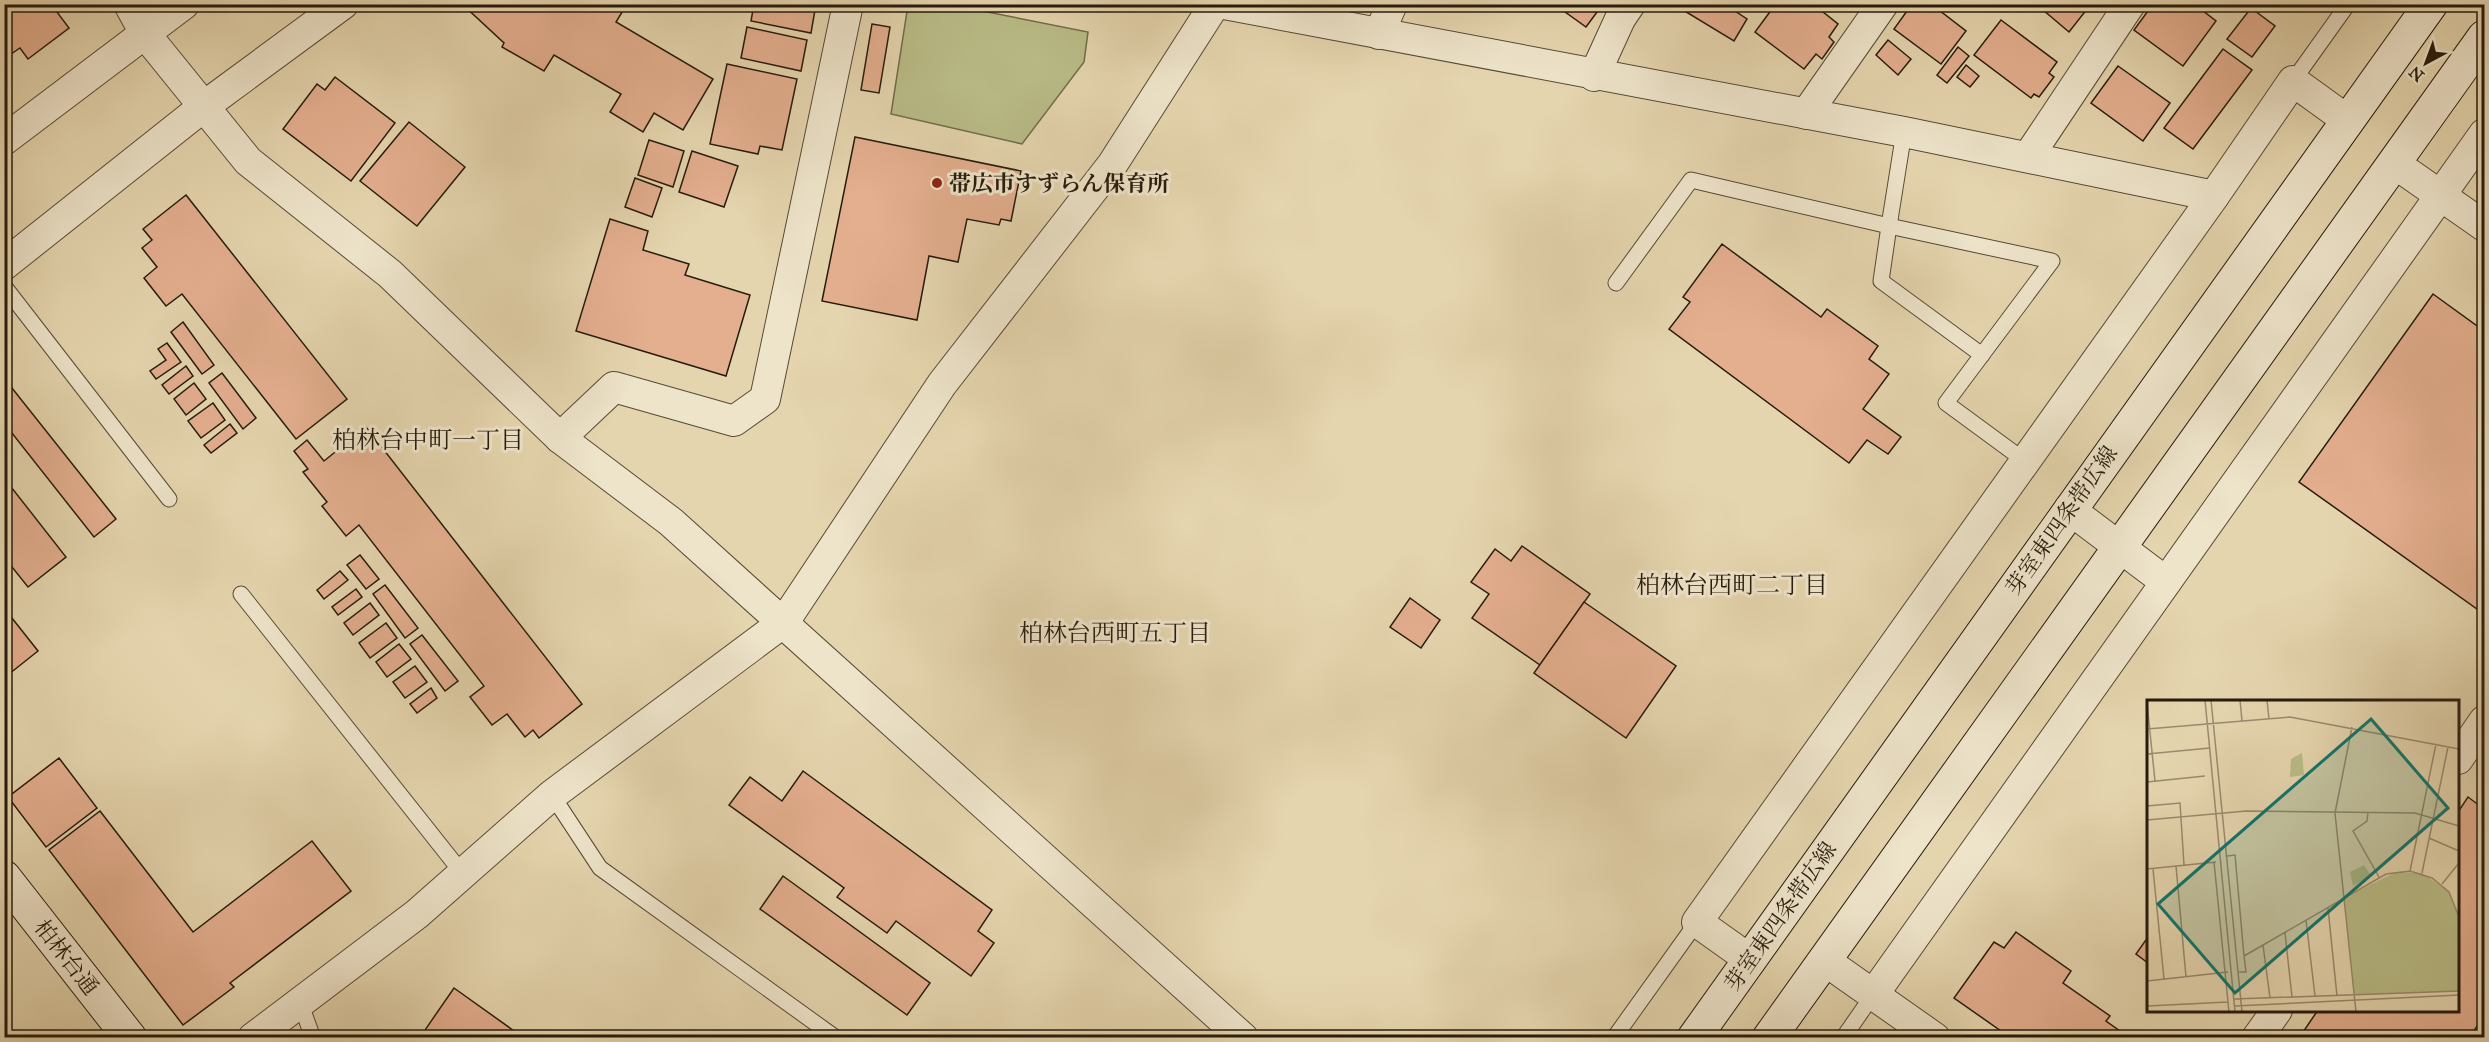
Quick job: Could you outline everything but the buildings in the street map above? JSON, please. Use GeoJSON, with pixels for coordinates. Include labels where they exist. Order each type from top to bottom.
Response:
{"type":"FeatureCollection","features":[{"type":"Feature","properties":{"kind":"main road","name":"芽室東四条帯広線"},"geometry":{"type":"LineString","coordinates":[[1694,1038],[2431,4]]}},
{"type":"Feature","properties":{"kind":"main road"},"geometry":{"type":"LineString","coordinates":[[1769,1038],[2484,37]]}},
{"type":"Feature","properties":{"kind":"main road","name":"柏林台通"},"geometry":{"type":"LineString","coordinates":[[4,877],[130,1038]]}},
{"type":"Feature","properties":{"kind":"street"},"geometry":{"type":"LineString","coordinates":[[129,4],[146,35],[248,161],[390,274],[560,438],[671,522],[1243,1038]]}},
{"type":"Feature","properties":{"kind":"street"},"geometry":{"type":"LineString","coordinates":[[4,140],[146,35],[184,4]]}},
{"type":"Feature","properties":{"kind":"street"},"geometry":{"type":"LineString","coordinates":[[4,265],[202,107],[343,4]]}},
{"type":"Feature","properties":{"kind":"street"},"geometry":{"type":"LineString","coordinates":[[560,438],[614,387],[734,421],[765,399],[848,4]]}},
{"type":"Feature","properties":{"kind":"street"},"geometry":{"type":"LineString","coordinates":[[253,1038],[417,914],[552,795],[784,622],[942,384],[1112,165],[1215,4]]}},
{"type":"Feature","properties":{"kind":"street"},"geometry":{"type":"LineString","coordinates":[[1224,4],[1594,76],[1904,132],[2214,196]]}},
{"type":"Feature","properties":{"kind":"street"},"geometry":{"type":"LineString","coordinates":[[1379,34],[1392,4]]}},
{"type":"Feature","properties":{"kind":"street"},"geometry":{"type":"LineString","coordinates":[[1594,76],[1620,19],[1630,4]]}},
{"type":"Feature","properties":{"kind":"street"},"geometry":{"type":"LineString","coordinates":[[1806,114],[1883,4]]}},
{"type":"Feature","properties":{"kind":"street"},"geometry":{"type":"LineString","coordinates":[[2028,157],[2130,4]]}},
{"type":"Feature","properties":{"kind":"street"},"geometry":{"type":"LineString","coordinates":[[1749,959],[1697,922],[2214,196],[2293,81],[2347,120]]}},
{"type":"Feature","properties":{"kind":"street"},"geometry":{"type":"LineString","coordinates":[[1873,995],[2484,134]]}},
{"type":"Feature","properties":{"kind":"street"},"geometry":{"type":"LineString","coordinates":[[2394,163],[2484,226]]}},
{"type":"Feature","properties":{"kind":"street"},"geometry":{"type":"LineString","coordinates":[[2069,509],[2166,582]]}},
{"type":"Feature","properties":{"kind":"street"},"geometry":{"type":"LineString","coordinates":[[2459,756],[2484,721]]}},
{"type":"Feature","properties":{"kind":"street"},"geometry":{"type":"LineString","coordinates":[[1824,960],[1935,1038]]}},
{"type":"Feature","properties":{"kind":"street"},"geometry":{"type":"LineString","coordinates":[[2257,1038],[2276,1012]]}},
{"type":"Feature","properties":{"kind":"lane"},"geometry":{"type":"LineString","coordinates":[[2293,81],[2348,4]]}},
{"type":"Feature","properties":{"kind":"lane"},"geometry":{"type":"LineString","coordinates":[[1904,132],[1881,281],[1982,355]]}},
{"type":"Feature","properties":{"kind":"lane"},"geometry":{"type":"LineString","coordinates":[[1616,283],[1691,180],[2052,261],[1946,403],[2025,461]]}},
{"type":"Feature","properties":{"kind":"lane"},"geometry":{"type":"LineString","coordinates":[[4,286],[169,499]]}},
{"type":"Feature","properties":{"kind":"lane"},"geometry":{"type":"LineString","coordinates":[[241,594],[463,874]]}},
{"type":"Feature","properties":{"kind":"lane"},"geometry":{"type":"LineString","coordinates":[[552,795],[600,868],[836,1038]]}},
{"type":"Feature","properties":{"kind":"lane"},"geometry":{"type":"LineString","coordinates":[[1614,1038],[1697,922]]}},
{"type":"Feature","properties":{"kind":"lane"},"geometry":{"type":"LineString","coordinates":[[1843,1038],[1873,995]]}},
{"type":"Feature","properties":{"kind":"lane"},"geometry":{"type":"LineString","coordinates":[[300,1002],[313,1038]]}},
{"type":"Feature","properties":{"kind":"green space"},"geometry":{"type":"Polygon","coordinates":[[[908,5],[952,5],[1088,32],[1084,62],[1022,144],[891,114],[908,5]]]}},
{"type":"Feature","properties":{"kind":"place","name":"帯広市すずらん保育所"},"geometry":{"type":"Point","coordinates":[937,183]}},
{"type":"Feature","properties":{"kind":"district","name":"柏林台中町一丁目"},"geometry":{"type":"Point","coordinates":[428,440]}},
{"type":"Feature","properties":{"kind":"district","name":"柏林台西町二丁目"},"geometry":{"type":"Point","coordinates":[1732,585]}},
{"type":"Feature","properties":{"kind":"district","name":"柏林台西町五丁目"},"geometry":{"type":"Point","coordinates":[1115,633]}}]}
